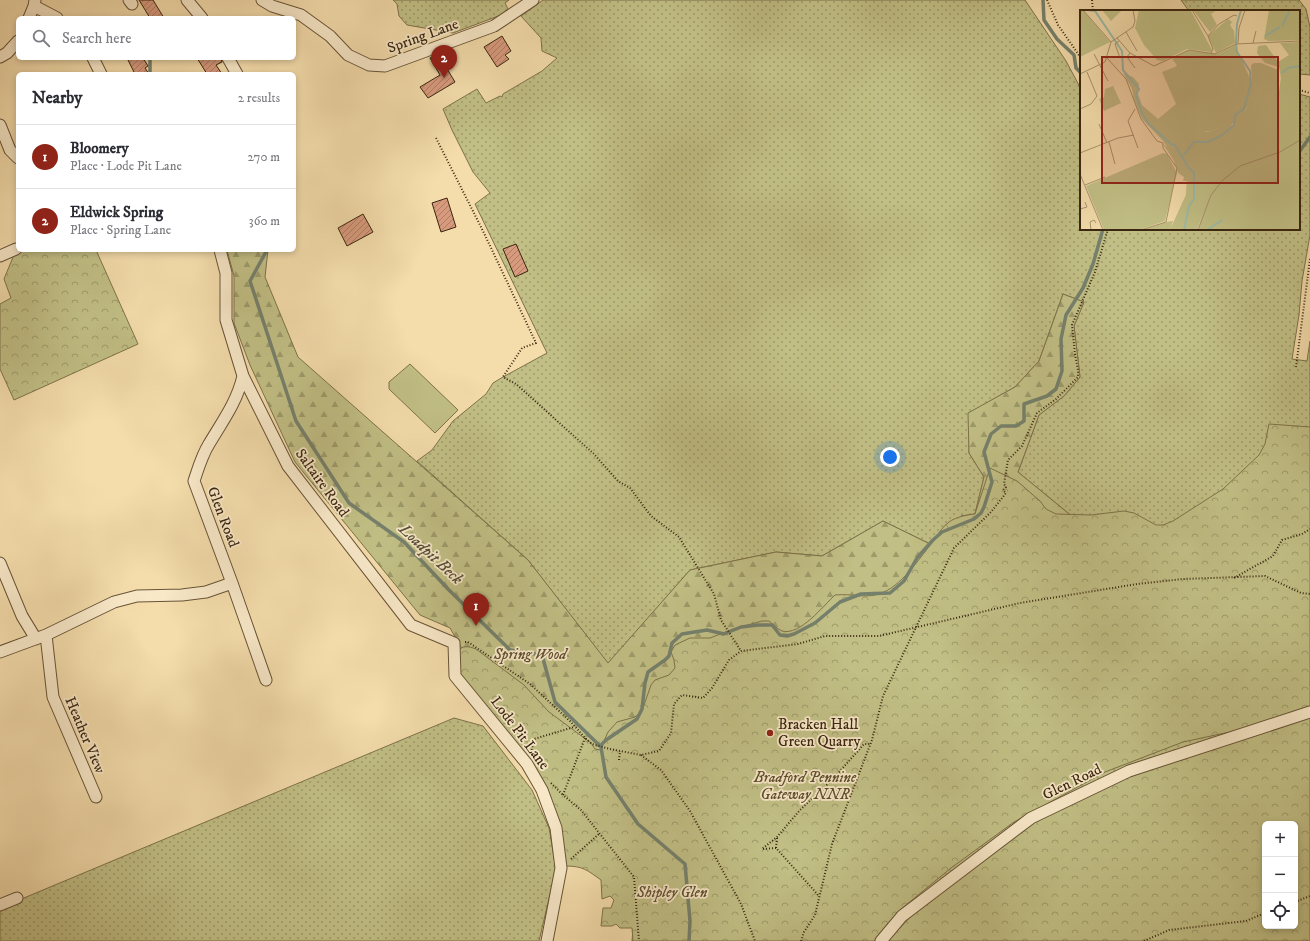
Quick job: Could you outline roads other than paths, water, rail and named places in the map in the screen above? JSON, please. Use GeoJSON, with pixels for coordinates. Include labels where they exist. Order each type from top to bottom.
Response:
{"type":"FeatureCollection","features":[{"type":"Feature","properties":{"kind":"street"},"geometry":{"type":"LineString","coordinates":[[187,0],[200,16]]}},
{"type":"Feature","properties":{"kind":"street","name":"Spring Lane"},"geometry":{"type":"LineString","coordinates":[[262,0],[272,6],[301,15],[330,36],[348,55],[369,65],[385,66],[494,26],[533,0]]}},
{"type":"Feature","properties":{"kind":"street"},"geometry":{"type":"LineString","coordinates":[[30,16],[34,3],[54,16]]}},
{"type":"Feature","properties":{"kind":"street"},"geometry":{"type":"LineString","coordinates":[[0,57],[7,53],[16,43]]}},
{"type":"Feature","properties":{"kind":"street"},"geometry":{"type":"LineString","coordinates":[[94,60],[100,72]]}},
{"type":"Feature","properties":{"kind":"street"},"geometry":{"type":"LineString","coordinates":[[229,60],[236,72]]}},
{"type":"Feature","properties":{"kind":"street"},"geometry":{"type":"LineString","coordinates":[[0,126],[10,150],[16,156]]}},
{"type":"Feature","properties":{"kind":"street"},"geometry":{"type":"LineString","coordinates":[[0,256],[16,249]]}},
{"type":"Feature","properties":{"kind":"street","name":"Saltaire Road"},"geometry":{"type":"LineString","coordinates":[[221,252],[226,273],[226,320],[243,376],[288,466],[411,625],[454,643]]}},
{"type":"Feature","properties":{"kind":"street","name":"Glen Road"},"geometry":{"type":"LineString","coordinates":[[243,376],[240,388],[230,412],[208,446],[194,481],[232,582],[266,680]]}},
{"type":"Feature","properties":{"kind":"street"},"geometry":{"type":"LineString","coordinates":[[0,563],[22,616],[41,637]]}},
{"type":"Feature","properties":{"kind":"street"},"geometry":{"type":"LineString","coordinates":[[0,652],[41,637],[114,602],[136,596],[182,595],[206,592],[232,582]]}},
{"type":"Feature","properties":{"kind":"street","name":"Heather View"},"geometry":{"type":"LineString","coordinates":[[41,637],[52,697],[96,797]]}},
{"type":"Feature","properties":{"kind":"street","name":"Lode Pit Lane"},"geometry":{"type":"LineString","coordinates":[[454,643],[455,676],[527,764],[542,790],[556,828],[561,868],[547,941]]}},
{"type":"Feature","properties":{"kind":"street","name":"Glen Road"},"geometry":{"type":"LineString","coordinates":[[881,941],[902,916],[1031,818],[1129,771],[1310,712]]}},
{"type":"Feature","properties":{"kind":"street"},"geometry":{"type":"LineString","coordinates":[[0,905],[17,898]]}},
{"type":"Feature","properties":{"kind":"waterway"},"geometry":{"type":"LineString","coordinates":[[1043,0],[1044,20],[1057,39],[1074,55],[1076,68],[1080,72]]}},
{"type":"Feature","properties":{"kind":"waterway"},"geometry":{"type":"LineString","coordinates":[[150,60],[150,72]]}},
{"type":"Feature","properties":{"kind":"waterway"},"geometry":{"type":"LineString","coordinates":[[1300,151],[1310,137]]}},
{"type":"Feature","properties":{"kind":"waterway"},"geometry":{"type":"LineString","coordinates":[[601,747],[606,740],[637,719],[642,709],[645,683],[648,672],[669,656],[672,643],[682,634],[707,630],[724,634],[741,627],[758,625],[772,625],[780,635],[787,636],[794,634],[815,623],[840,602],[861,594],[890,593],[904,581],[917,558],[942,532],[974,519],[981,513],[992,482],[984,452],[991,434],[1001,426],[1016,426],[1024,421],[1024,404],[1047,396],[1056,389],[1062,371],[1061,339],[1066,315],[1083,288],[1093,264],[1103,230]]}},
{"type":"Feature","properties":{"kind":"waterway","name":"Loadpit Beck"},"geometry":{"type":"LineString","coordinates":[[266,252],[250,281],[296,421],[349,503],[404,542],[448,589],[510,650],[542,655],[555,702],[601,747],[606,777],[638,824],[685,864],[690,921],[689,941]]}},
{"type":"Feature","properties":{"kind":"place","name":"Eldwick Spring"},"geometry":{"type":"Point","coordinates":[444,78]}},
{"type":"Feature","properties":{"kind":"place","name":"Bloomery"},"geometry":{"type":"Point","coordinates":[476,626]}},
{"type":"Feature","properties":{"kind":"place","name":"Bracken Hall Green Quarry"},"geometry":{"type":"Point","coordinates":[770,733]}},
{"type":"Feature","properties":{"kind":"park label","name":"Spring Wood"},"geometry":{"type":"Point","coordinates":[530,654]}},
{"type":"Feature","properties":{"kind":"park label","name":"Bradford Pennine Gateway NNR"},"geometry":{"type":"Point","coordinates":[805,786]}},
{"type":"Feature","properties":{"kind":"park label","name":"Shipley Glen"},"geometry":{"type":"Point","coordinates":[672,892]}}]}
